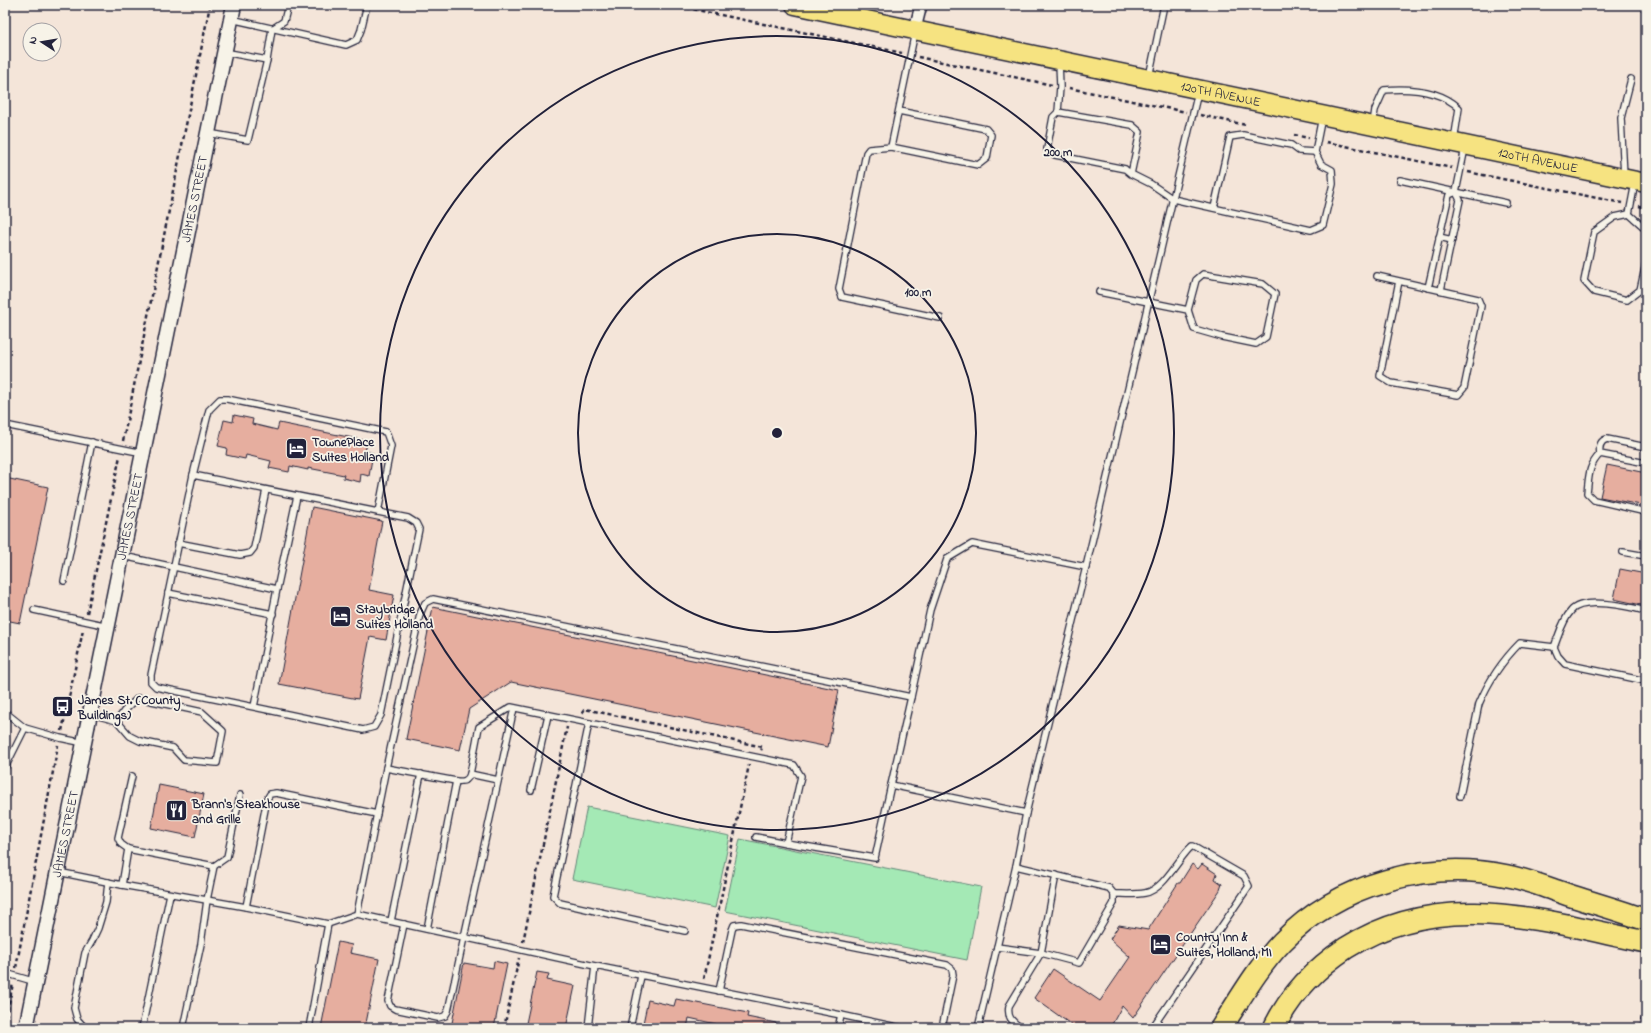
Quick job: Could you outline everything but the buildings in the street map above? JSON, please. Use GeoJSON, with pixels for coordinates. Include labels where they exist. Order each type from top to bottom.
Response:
{"type":"FeatureCollection","features":[{"type":"Feature","properties":{"kind":"highway"},"geometry":{"type":"LineString","coordinates":[[1221,1028],[1258,971],[1282,942],[1295,930],[1316,914],[1360,889],[1394,878],[1413,874],[1453,870],[1478,871],[1508,876],[1646,920]]}},
{"type":"Feature","properties":{"kind":"highway"},"geometry":{"type":"LineString","coordinates":[[1274,1028],[1302,985],[1335,956],[1373,934],[1412,919],[1454,913],[1492,913],[1537,920],[1646,942]]}},
{"type":"Feature","properties":{"kind":"main road","name":"120TH AVENUE"},"geometry":{"type":"LineString","coordinates":[[795,5],[1635,181]]}},
{"type":"Feature","properties":{"kind":"street"},"geometry":{"type":"LineString","coordinates":[[915,29],[921,5]]}},
{"type":"Feature","properties":{"kind":"street","name":"JAMES STREET"},"geometry":{"type":"LineString","coordinates":[[26,1028],[123,556],[232,12]]}},
{"type":"Feature","properties":{"kind":"lane"},"geometry":{"type":"LineString","coordinates":[[208,133],[248,140],[267,60],[272,29],[284,21],[288,5]]}},
{"type":"Feature","properties":{"kind":"lane"},"geometry":{"type":"LineString","coordinates":[[232,12],[272,29],[346,45],[357,40],[361,30],[366,5]]}},
{"type":"Feature","properties":{"kind":"lane"},"geometry":{"type":"LineString","coordinates":[[1149,79],[1164,5]]}},
{"type":"Feature","properties":{"kind":"lane"},"geometry":{"type":"LineString","coordinates":[[891,147],[915,29]]}},
{"type":"Feature","properties":{"kind":"lane"},"geometry":{"type":"LineString","coordinates":[[224,52],[267,60]]}},
{"type":"Feature","properties":{"kind":"lane"},"geometry":{"type":"LineString","coordinates":[[1059,60],[1060,87],[1058,112],[1053,117],[1047,149],[1054,155],[1125,169],[1131,174],[1152,184],[1173,199],[1311,230],[1323,225],[1334,184],[1332,170],[1321,164],[1315,152],[1323,116]]}},
{"type":"Feature","properties":{"kind":"lane"},"geometry":{"type":"LineString","coordinates":[[1630,214],[1635,181],[1621,118],[1631,79]]}},
{"type":"Feature","properties":{"kind":"lane"},"geometry":{"type":"LineString","coordinates":[[1373,126],[1375,110],[1384,90],[1397,89],[1425,92],[1440,96],[1453,102],[1459,108],[1461,170],[1456,192],[1460,200],[1441,290]]}},
{"type":"Feature","properties":{"kind":"lane"},"geometry":{"type":"LineString","coordinates":[[978,1028],[1016,866],[1026,812],[1086,567],[1199,90]]}},
{"type":"Feature","properties":{"kind":"lane"},"geometry":{"type":"LineString","coordinates":[[899,111],[986,129],[991,135],[987,158],[978,165],[891,147],[869,149],[866,152],[839,289],[842,297],[940,318]]}},
{"type":"Feature","properties":{"kind":"lane"},"geometry":{"type":"LineString","coordinates":[[1058,112],[1132,125],[1140,132],[1131,174]]}},
{"type":"Feature","properties":{"kind":"lane"},"geometry":{"type":"LineString","coordinates":[[1214,208],[1230,137],[1244,136],[1291,145],[1299,151],[1315,152]]}},
{"type":"Feature","properties":{"kind":"lane"},"geometry":{"type":"LineString","coordinates":[[1400,180],[1506,203]]}},
{"type":"Feature","properties":{"kind":"lane"},"geometry":{"type":"LineString","coordinates":[[1428,288],[1449,195],[1456,192]]}},
{"type":"Feature","properties":{"kind":"lane"},"geometry":{"type":"LineString","coordinates":[[1630,214],[1646,229]]}},
{"type":"Feature","properties":{"kind":"lane"},"geometry":{"type":"LineString","coordinates":[[1630,214],[1615,217],[1594,232],[1584,281],[1594,292],[1627,300],[1640,290],[1646,263]]}},
{"type":"Feature","properties":{"kind":"lane"},"geometry":{"type":"LineString","coordinates":[[1439,237],[1452,240]]}},
{"type":"Feature","properties":{"kind":"lane"},"geometry":{"type":"LineString","coordinates":[[1203,274],[1264,284],[1275,294],[1266,337],[1256,344],[1194,329],[1188,310],[1196,280],[1203,274]]}},
{"type":"Feature","properties":{"kind":"lane"},"geometry":{"type":"LineString","coordinates":[[1377,276],[1441,290],[1478,299],[1481,306],[1464,388],[1458,395],[1391,383],[1380,376],[1399,281]]}},
{"type":"Feature","properties":{"kind":"lane"},"geometry":{"type":"LineString","coordinates":[[1099,292],[1188,310]]}},
{"type":"Feature","properties":{"kind":"lane"},"geometry":{"type":"LineString","coordinates":[[193,475],[266,490],[408,518],[416,523],[418,530],[381,716],[374,727],[363,730],[156,687],[152,682],[152,675],[178,543],[193,475],[209,410],[220,399],[227,399],[386,432],[391,446],[378,512]]}},
{"type":"Feature","properties":{"kind":"lane"},"geometry":{"type":"LineString","coordinates":[[5,425],[143,453]]}},
{"type":"Feature","properties":{"kind":"lane"},"geometry":{"type":"LineString","coordinates":[[1600,454],[1599,448],[1601,442],[1607,439],[1646,448]]}},
{"type":"Feature","properties":{"kind":"lane"},"geometry":{"type":"LineString","coordinates":[[64,581],[92,442]]}},
{"type":"Feature","properties":{"kind":"lane"},"geometry":{"type":"LineString","coordinates":[[1600,454],[1646,463]]}},
{"type":"Feature","properties":{"kind":"lane"},"geometry":{"type":"LineString","coordinates":[[1600,454],[1592,462],[1587,493],[1594,500],[1646,512]]}},
{"type":"Feature","properties":{"kind":"lane"},"geometry":{"type":"LineString","coordinates":[[178,543],[240,556],[250,553],[254,548],[266,490]]}},
{"type":"Feature","properties":{"kind":"lane"},"geometry":{"type":"LineString","coordinates":[[254,707],[296,496]]}},
{"type":"Feature","properties":{"kind":"lane"},"geometry":{"type":"LineString","coordinates":[[756,837],[875,858],[930,610],[947,559],[972,544],[1086,567]]}},
{"type":"Feature","properties":{"kind":"lane"},"geometry":{"type":"LineString","coordinates":[[1623,552],[1646,556]]}},
{"type":"Feature","properties":{"kind":"lane"},"geometry":{"type":"LineString","coordinates":[[123,556],[173,568],[278,589]]}},
{"type":"Feature","properties":{"kind":"lane"},"geometry":{"type":"LineString","coordinates":[[168,593],[273,614]]}},
{"type":"Feature","properties":{"kind":"lane"},"geometry":{"type":"LineString","coordinates":[[357,914],[386,768],[420,614],[425,604],[433,599],[910,697]]}},
{"type":"Feature","properties":{"kind":"lane"},"geometry":{"type":"LineString","coordinates":[[1646,611],[1621,605],[1586,604],[1579,606],[1572,609],[1562,624],[1554,647],[1558,656],[1565,664],[1646,681]]}},
{"type":"Feature","properties":{"kind":"lane"},"geometry":{"type":"LineString","coordinates":[[34,610],[108,626]]}},
{"type":"Feature","properties":{"kind":"lane"},"geometry":{"type":"LineString","coordinates":[[1460,796],[1480,704],[1503,660],[1520,643],[1554,647]]}},
{"type":"Feature","properties":{"kind":"lane"},"geometry":{"type":"LineString","coordinates":[[90,714],[117,721],[130,736],[140,741],[173,748],[184,760],[217,763],[224,732],[202,712],[138,698],[124,711],[117,721]]}},
{"type":"Feature","properties":{"kind":"lane"},"geometry":{"type":"LineString","coordinates":[[386,768],[456,781],[466,781],[470,774],[479,727],[511,707],[794,765],[802,776],[786,843]]}},
{"type":"Feature","properties":{"kind":"lane"},"geometry":{"type":"LineString","coordinates":[[404,924],[388,1001],[390,1006],[395,1009],[438,1018],[445,1016],[448,1011],[463,936],[514,708]]}},
{"type":"Feature","properties":{"kind":"lane"},"geometry":{"type":"LineString","coordinates":[[5,712],[25,728],[84,743]]}},
{"type":"Feature","properties":{"kind":"lane"},"geometry":{"type":"LineString","coordinates":[[532,790],[548,715]]}},
{"type":"Feature","properties":{"kind":"lane"},"geometry":{"type":"LineString","coordinates":[[589,723],[553,896],[560,903],[685,931]]}},
{"type":"Feature","properties":{"kind":"lane"},"geometry":{"type":"LineString","coordinates":[[5,768],[25,728]]}},
{"type":"Feature","properties":{"kind":"lane"},"geometry":{"type":"LineString","coordinates":[[391,921],[421,774]]}},
{"type":"Feature","properties":{"kind":"lane"},"geometry":{"type":"LineString","coordinates":[[470,774],[498,780]]}},
{"type":"Feature","properties":{"kind":"lane"},"geometry":{"type":"LineString","coordinates":[[132,776],[118,838],[121,844],[128,849],[214,866]]}},
{"type":"Feature","properties":{"kind":"lane"},"geometry":{"type":"LineString","coordinates":[[427,929],[456,781]]}},
{"type":"Feature","properties":{"kind":"lane"},"geometry":{"type":"LineString","coordinates":[[891,785],[1026,812]]}},
{"type":"Feature","properties":{"kind":"lane"},"geometry":{"type":"LineString","coordinates":[[246,907],[267,799],[270,794],[276,793],[377,814]]}},
{"type":"Feature","properties":{"kind":"lane"},"geometry":{"type":"LineString","coordinates":[[183,1028],[201,944],[207,900],[214,866],[227,857],[240,795]]}},
{"type":"Feature","properties":{"kind":"lane"},"geometry":{"type":"LineString","coordinates":[[1114,894],[1146,893],[1165,880],[1184,853],[1192,846],[1244,876],[1249,886],[1152,1028]]}},
{"type":"Feature","properties":{"kind":"lane"},"geometry":{"type":"LineString","coordinates":[[122,885],[128,849]]}},
{"type":"Feature","properties":{"kind":"lane"},"geometry":{"type":"LineString","coordinates":[[997,947],[1041,953],[1079,963],[1114,903],[1114,894],[1109,888],[1016,866]]}},
{"type":"Feature","properties":{"kind":"lane"},"geometry":{"type":"LineString","coordinates":[[58,872],[328,924],[357,914],[640,976],[841,1014],[901,1028]]}},
{"type":"Feature","properties":{"kind":"lane"},"geometry":{"type":"LineString","coordinates":[[1021,1028],[1010,1020],[1008,1014],[1009,1006],[1041,953],[1056,875]]}},
{"type":"Feature","properties":{"kind":"lane"},"geometry":{"type":"LineString","coordinates":[[85,1028],[77,1019],[74,1008],[85,953],[98,928],[106,902],[108,882]]}},
{"type":"Feature","properties":{"kind":"lane"},"geometry":{"type":"LineString","coordinates":[[142,1028],[170,894]]}},
{"type":"Feature","properties":{"kind":"lane"},"geometry":{"type":"LineString","coordinates":[[309,1028],[328,924]]}},
{"type":"Feature","properties":{"kind":"lane"},"geometry":{"type":"LineString","coordinates":[[719,991],[732,930],[734,924],[741,924],[947,965],[952,969],[953,975],[942,1028]]}},
{"type":"Feature","properties":{"kind":"lane"},"geometry":{"type":"LineString","coordinates":[[588,1028],[595,966]]}},
{"type":"Feature","properties":{"kind":"lane"},"geometry":{"type":"LineString","coordinates":[[5,973],[36,982]]}},
{"type":"Feature","properties":{"kind":"lane"},"geometry":{"type":"LineString","coordinates":[[630,1028],[640,976]]}},
{"type":"Feature","properties":{"kind":"lane"},"geometry":{"type":"LineString","coordinates":[[838,1028],[841,1014]]}},
{"type":"Feature","properties":{"kind":"path"},"geometry":{"type":"LineString","coordinates":[[5,1024],[60,738],[122,449],[210,5]]}},
{"type":"Feature","properties":{"kind":"path"},"geometry":{"type":"LineString","coordinates":[[673,5],[1060,87],[1248,125]]}},
{"type":"Feature","properties":{"kind":"path"},"geometry":{"type":"LineString","coordinates":[[1286,134],[1646,208]]}},
{"type":"Feature","properties":{"kind":"path"},"geometry":{"type":"LineString","coordinates":[[504,1028],[566,728],[585,709],[763,746],[748,766],[702,987]]}},
{"type":"Feature","properties":{"kind":"path"},"geometry":{"type":"LineString","coordinates":[[1640,1028],[1646,998]]}},
{"type":"Feature","properties":{"kind":"green space"},"geometry":{"type":"Polygon","coordinates":[[[587,807],[730,836],[715,908],[572,879],[587,807]]]}},
{"type":"Feature","properties":{"kind":"green space"},"geometry":{"type":"Polygon","coordinates":[[[740,839],[981,887],[967,960],[725,911],[740,839]]]}},
{"type":"Feature","properties":{"kind":"place","name":"TownePlace Suites Holland"},"geometry":{"type":"Point","coordinates":[296,449]}},
{"type":"Feature","properties":{"kind":"place","name":"Staybridge Suites Holland"},"geometry":{"type":"Point","coordinates":[341,616]}},
{"type":"Feature","properties":{"kind":"place","name":"James St. (County Buildings)"},"geometry":{"type":"Point","coordinates":[63,707]}},
{"type":"Feature","properties":{"kind":"place","name":"Brann's Steakhouse and Grille"},"geometry":{"type":"Point","coordinates":[177,811]}},
{"type":"Feature","properties":{"kind":"place","name":"Country Inn & Suites, Holland, MI"},"geometry":{"type":"Point","coordinates":[1161,944]}}]}
